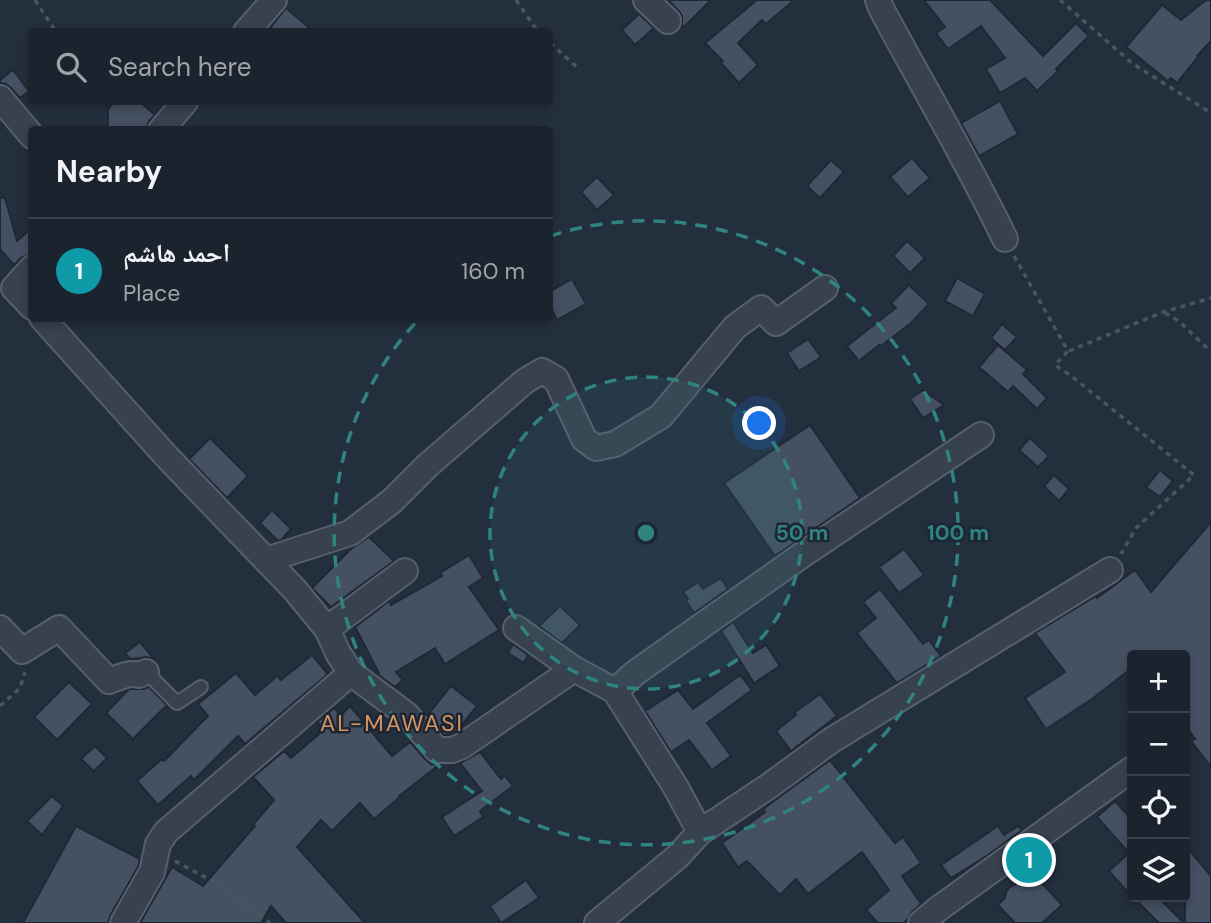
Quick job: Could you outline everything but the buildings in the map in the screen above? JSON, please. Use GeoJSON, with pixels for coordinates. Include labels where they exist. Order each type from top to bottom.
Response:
{"type":"FeatureCollection","features":[{"type":"Feature","properties":{"kind":"street"},"geometry":{"type":"LineString","coordinates":[[250,28],[274,0]]}},
{"type":"Feature","properties":{"kind":"street"},"geometry":{"type":"LineString","coordinates":[[646,0],[668,22]]}},
{"type":"Feature","properties":{"kind":"street"},"geometry":{"type":"LineString","coordinates":[[878,0],[977,181],[1005,239]]}},
{"type":"Feature","properties":{"kind":"street"},"geometry":{"type":"LineString","coordinates":[[0,98],[28,131]]}},
{"type":"Feature","properties":{"kind":"street"},"geometry":{"type":"LineString","coordinates":[[164,126],[182,105]]}},
{"type":"Feature","properties":{"kind":"street"},"geometry":{"type":"LineString","coordinates":[[28,272],[7,291],[28,304]]}},
{"type":"Feature","properties":{"kind":"street"},"geometry":{"type":"LineString","coordinates":[[266,560],[350,533],[392,501],[428,465],[525,381],[541,371],[556,379],[584,439],[596,448],[615,444],[661,416],[735,327],[761,308],[776,323],[825,288]]}},
{"type":"Feature","properties":{"kind":"street"},"geometry":{"type":"LineString","coordinates":[[46,322],[167,457],[295,590],[327,629],[351,673],[407,715],[437,750],[462,747],[573,669]]}},
{"type":"Feature","properties":{"kind":"street"},"geometry":{"type":"LineString","coordinates":[[615,691],[635,673],[805,553],[981,435]]}},
{"type":"Feature","properties":{"kind":"street"},"geometry":{"type":"LineString","coordinates":[[597,923],[677,857],[700,832],[832,740],[1110,570]]}},
{"type":"Feature","properties":{"kind":"street"},"geometry":{"type":"LineString","coordinates":[[327,629],[405,571]]}},
{"type":"Feature","properties":{"kind":"street"},"geometry":{"type":"LineString","coordinates":[[0,628],[22,651],[59,628],[109,681],[127,674],[139,675],[146,672]]}},
{"type":"Feature","properties":{"kind":"street"},"geometry":{"type":"LineString","coordinates":[[516,628],[573,669],[615,691],[675,786],[700,832]]}},
{"type":"Feature","properties":{"kind":"street"},"geometry":{"type":"LineString","coordinates":[[123,923],[152,872],[158,844],[166,832],[351,673]]}},
{"type":"Feature","properties":{"kind":"street"},"geometry":{"type":"LineString","coordinates":[[921,923],[1127,773]]}},
{"type":"Feature","properties":{"kind":"lane"},"geometry":{"type":"LineString","coordinates":[[146,672],[177,703],[201,687]]}},
{"type":"Feature","properties":{"kind":"path"},"geometry":{"type":"LineString","coordinates":[[35,0],[53,28]]}},
{"type":"Feature","properties":{"kind":"path"},"geometry":{"type":"LineString","coordinates":[[516,0],[534,28]]}},
{"type":"Feature","properties":{"kind":"path"},"geometry":{"type":"LineString","coordinates":[[1060,0],[1133,64],[1211,113]]}},
{"type":"Feature","properties":{"kind":"path"},"geometry":{"type":"LineString","coordinates":[[553,46],[580,70]]}},
{"type":"Feature","properties":{"kind":"path"},"geometry":{"type":"LineString","coordinates":[[1005,239],[1068,351]]}},
{"type":"Feature","properties":{"kind":"path"},"geometry":{"type":"LineString","coordinates":[[1110,570],[1136,528],[1194,475],[1055,365],[1068,351],[1163,312],[1211,298]]}},
{"type":"Feature","properties":{"kind":"path"},"geometry":{"type":"LineString","coordinates":[[1163,312],[1179,321],[1211,352]]}},
{"type":"Feature","properties":{"kind":"path"},"geometry":{"type":"LineString","coordinates":[[0,706],[20,688],[25,669],[22,651]]}},
{"type":"Feature","properties":{"kind":"path"},"geometry":{"type":"LineString","coordinates":[[157,851],[227,889],[270,923]]}},
{"type":"Feature","properties":{"kind":"place","name":"احمد هاشم"},"geometry":{"type":"Point","coordinates":[1029,860]}},
{"type":"Feature","properties":{"kind":"district","name":"AL-MAWASI"},"geometry":{"type":"Point","coordinates":[392,723]}}]}
